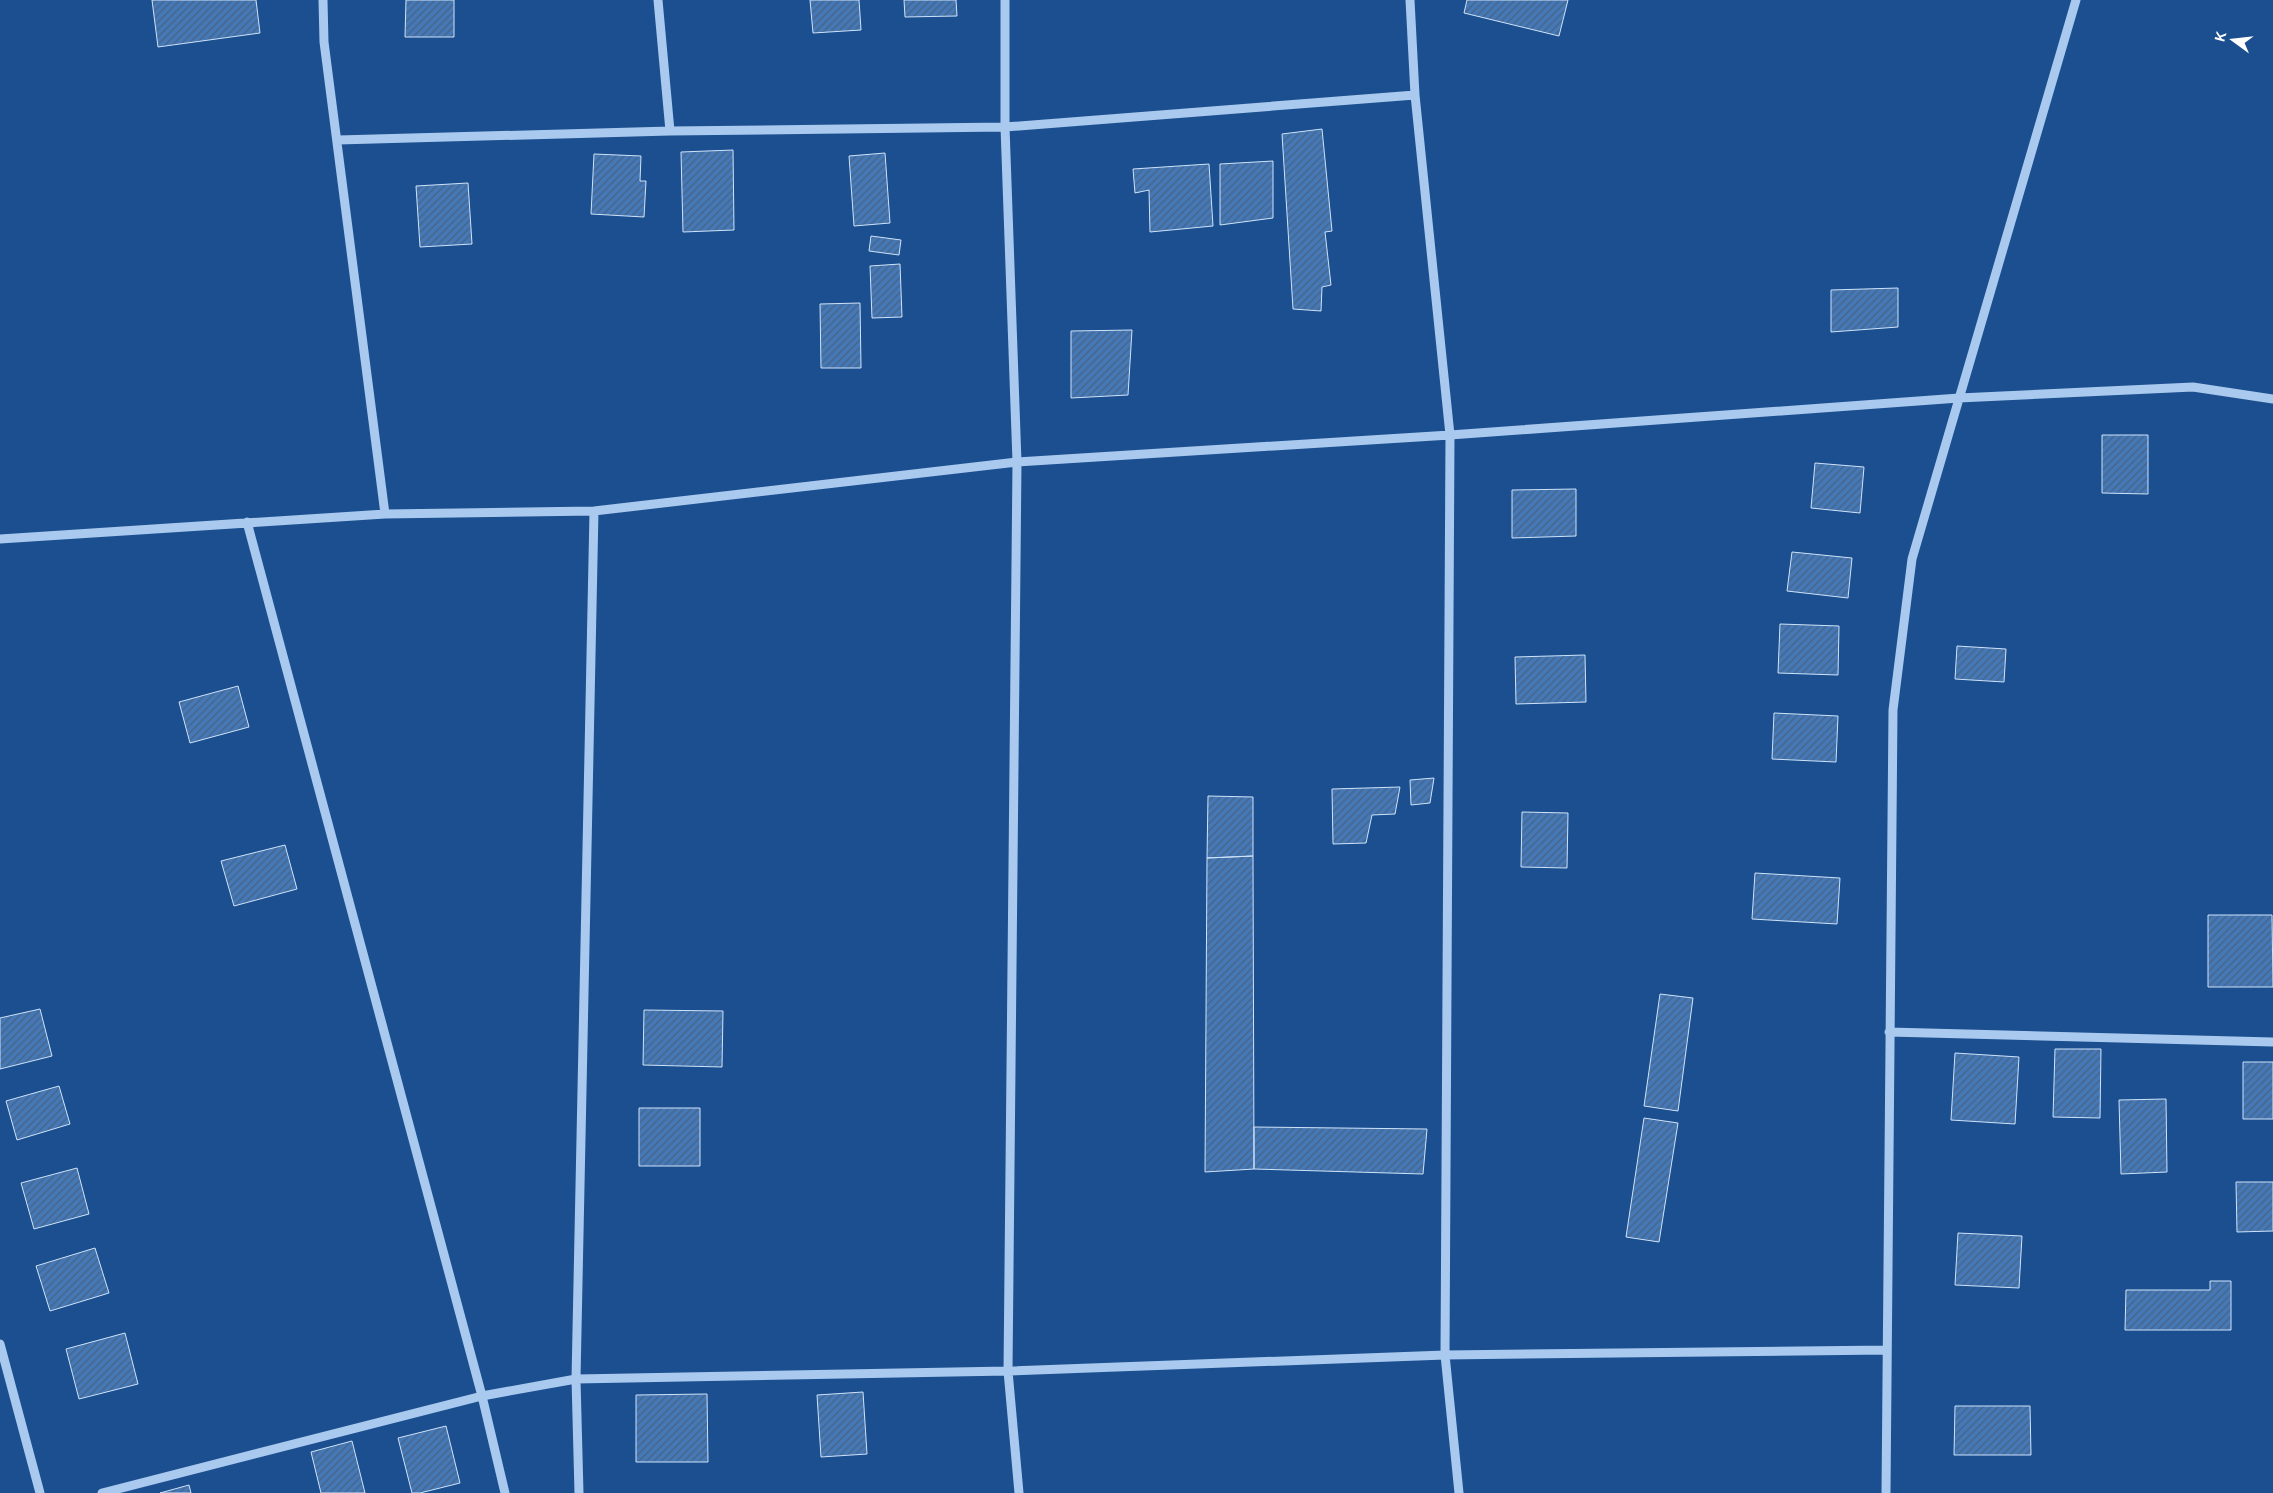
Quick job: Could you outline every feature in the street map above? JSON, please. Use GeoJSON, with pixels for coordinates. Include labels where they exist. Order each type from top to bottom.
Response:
{"type":"FeatureCollection","features":[{"type":"Feature","properties":{"kind":"street"},"geometry":{"type":"LineString","coordinates":[[323,0],[324,42],[385,514]]}},
{"type":"Feature","properties":{"kind":"street"},"geometry":{"type":"LineString","coordinates":[[658,0],[670,131]]}},
{"type":"Feature","properties":{"kind":"street"},"geometry":{"type":"LineString","coordinates":[[1005,0],[1005,127],[1017,462],[1008,1371],[1019,1493]]}},
{"type":"Feature","properties":{"kind":"street"},"geometry":{"type":"LineString","coordinates":[[1410,0],[1415,96],[1450,435],[1445,1355],[1458,1493]]}},
{"type":"Feature","properties":{"kind":"street"},"geometry":{"type":"LineString","coordinates":[[1886,1493],[1894,710],[1912,559],[2076,0]]}},
{"type":"Feature","properties":{"kind":"street"},"geometry":{"type":"LineString","coordinates":[[338,140],[670,131],[1005,127],[1415,96]]}},
{"type":"Feature","properties":{"kind":"street"},"geometry":{"type":"LineString","coordinates":[[0,539],[385,514],[594,511],[1017,462],[1450,435],[1959,398],[2193,387],[2273,399]]}},
{"type":"Feature","properties":{"kind":"street"},"geometry":{"type":"LineString","coordinates":[[579,1493],[576,1379],[594,511]]}},
{"type":"Feature","properties":{"kind":"street"},"geometry":{"type":"LineString","coordinates":[[247,522],[482,1396],[505,1493]]}},
{"type":"Feature","properties":{"kind":"street"},"geometry":{"type":"LineString","coordinates":[[1890,1032],[2273,1042]]}},
{"type":"Feature","properties":{"kind":"street"},"geometry":{"type":"LineString","coordinates":[[0,1344],[40,1493]]}},
{"type":"Feature","properties":{"kind":"street"},"geometry":{"type":"LineString","coordinates":[[102,1493],[482,1396],[576,1379],[1008,1371],[1445,1355],[1887,1350]]}},
{"type":"Feature","properties":{"kind":"building"},"geometry":{"type":"Polygon","coordinates":[[[152,0],[256,0],[260,33],[158,47],[152,0]]]}},
{"type":"Feature","properties":{"kind":"building"},"geometry":{"type":"Polygon","coordinates":[[[406,0],[454,0],[454,37],[405,37],[406,0]]]}},
{"type":"Feature","properties":{"kind":"building"},"geometry":{"type":"Polygon","coordinates":[[[810,0],[859,0],[861,30],[813,33],[810,0]]]}},
{"type":"Feature","properties":{"kind":"building"},"geometry":{"type":"Polygon","coordinates":[[[904,0],[956,0],[957,16],[905,17],[904,0]]]}},
{"type":"Feature","properties":{"kind":"building"},"geometry":{"type":"Polygon","coordinates":[[[1467,0],[1568,0],[1559,36],[1464,13],[1467,0]]]}},
{"type":"Feature","properties":{"kind":"building"},"geometry":{"type":"Polygon","coordinates":[[[1322,129],[1332,231],[1325,232],[1331,285],[1322,287],[1321,311],[1293,309],[1282,134],[1322,129]]]}},
{"type":"Feature","properties":{"kind":"building"},"geometry":{"type":"Polygon","coordinates":[[[733,150],[734,230],[683,232],[681,152],[733,150]]]}},
{"type":"Feature","properties":{"kind":"building"},"geometry":{"type":"Polygon","coordinates":[[[885,153],[890,223],[854,226],[849,156],[885,153]]]}},
{"type":"Feature","properties":{"kind":"building"},"geometry":{"type":"Polygon","coordinates":[[[594,154],[641,156],[640,181],[646,181],[644,217],[591,214],[594,154]]]}},
{"type":"Feature","properties":{"kind":"building"},"geometry":{"type":"Polygon","coordinates":[[[1273,161],[1273,218],[1220,225],[1220,164],[1273,161]]]}},
{"type":"Feature","properties":{"kind":"building"},"geometry":{"type":"Polygon","coordinates":[[[1209,164],[1213,226],[1150,232],[1149,190],[1135,193],[1133,169],[1209,164]]]}},
{"type":"Feature","properties":{"kind":"building"},"geometry":{"type":"Polygon","coordinates":[[[468,183],[472,244],[420,247],[416,186],[468,183]]]}},
{"type":"Feature","properties":{"kind":"building"},"geometry":{"type":"Polygon","coordinates":[[[871,236],[901,240],[899,255],[869,251],[871,236]]]}},
{"type":"Feature","properties":{"kind":"building"},"geometry":{"type":"Polygon","coordinates":[[[900,264],[902,317],[872,318],[870,266],[900,264]]]}},
{"type":"Feature","properties":{"kind":"building"},"geometry":{"type":"Polygon","coordinates":[[[1898,288],[1898,327],[1831,332],[1831,290],[1898,288]]]}},
{"type":"Feature","properties":{"kind":"building"},"geometry":{"type":"Polygon","coordinates":[[[860,303],[861,368],[821,368],[820,304],[860,303]]]}},
{"type":"Feature","properties":{"kind":"building"},"geometry":{"type":"Polygon","coordinates":[[[1132,330],[1128,395],[1071,398],[1071,331],[1132,330]]]}},
{"type":"Feature","properties":{"kind":"building"},"geometry":{"type":"Polygon","coordinates":[[[2102,435],[2148,435],[2148,494],[2102,493],[2102,435]]]}},
{"type":"Feature","properties":{"kind":"building"},"geometry":{"type":"Polygon","coordinates":[[[1815,463],[1864,467],[1860,513],[1811,508],[1815,463]]]}},
{"type":"Feature","properties":{"kind":"building"},"geometry":{"type":"Polygon","coordinates":[[[1576,489],[1576,536],[1512,538],[1512,490],[1576,489]]]}},
{"type":"Feature","properties":{"kind":"building"},"geometry":{"type":"Polygon","coordinates":[[[1792,552],[1852,558],[1848,598],[1787,591],[1792,552]]]}},
{"type":"Feature","properties":{"kind":"building"},"geometry":{"type":"Polygon","coordinates":[[[1780,624],[1839,626],[1838,675],[1778,673],[1780,624]]]}},
{"type":"Feature","properties":{"kind":"building"},"geometry":{"type":"Polygon","coordinates":[[[1957,646],[2006,649],[2004,682],[1955,679],[1957,646]]]}},
{"type":"Feature","properties":{"kind":"building"},"geometry":{"type":"Polygon","coordinates":[[[1585,655],[1586,702],[1516,704],[1515,657],[1585,655]]]}},
{"type":"Feature","properties":{"kind":"building"},"geometry":{"type":"Polygon","coordinates":[[[238,686],[249,727],[190,743],[179,702],[238,686]]]}},
{"type":"Feature","properties":{"kind":"building"},"geometry":{"type":"Polygon","coordinates":[[[1774,713],[1838,716],[1836,762],[1772,759],[1774,713]]]}},
{"type":"Feature","properties":{"kind":"building"},"geometry":{"type":"Polygon","coordinates":[[[1434,778],[1430,803],[1411,805],[1410,780],[1434,778]]]}},
{"type":"Feature","properties":{"kind":"building"},"geometry":{"type":"Polygon","coordinates":[[[1400,787],[1395,814],[1372,815],[1366,843],[1333,844],[1332,789],[1400,787]]]}},
{"type":"Feature","properties":{"kind":"building"},"geometry":{"type":"Polygon","coordinates":[[[1208,796],[1253,797],[1253,856],[1207,858],[1208,796]]]}},
{"type":"Feature","properties":{"kind":"building"},"geometry":{"type":"Polygon","coordinates":[[[1522,812],[1568,813],[1567,868],[1521,867],[1522,812]]]}},
{"type":"Feature","properties":{"kind":"building"},"geometry":{"type":"Polygon","coordinates":[[[285,845],[297,889],[234,906],[221,861],[285,845]]]}},
{"type":"Feature","properties":{"kind":"building"},"geometry":{"type":"Polygon","coordinates":[[[1253,856],[1254,1169],[1205,1172],[1207,858],[1253,856]]]}},
{"type":"Feature","properties":{"kind":"building"},"geometry":{"type":"Polygon","coordinates":[[[1755,873],[1840,878],[1837,924],[1752,919],[1755,873]]]}},
{"type":"Feature","properties":{"kind":"building"},"geometry":{"type":"Polygon","coordinates":[[[2208,915],[2272,915],[2273,987],[2208,987],[2208,915]]]}},
{"type":"Feature","properties":{"kind":"building"},"geometry":{"type":"Polygon","coordinates":[[[1660,994],[1693,998],[1678,1111],[1644,1106],[1660,994]]]}},
{"type":"Feature","properties":{"kind":"building"},"geometry":{"type":"Polygon","coordinates":[[[40,1009],[52,1056],[0,1069],[0,1018],[40,1009]]]}},
{"type":"Feature","properties":{"kind":"building"},"geometry":{"type":"Polygon","coordinates":[[[644,1010],[723,1011],[722,1067],[643,1065],[644,1010]]]}},
{"type":"Feature","properties":{"kind":"building"},"geometry":{"type":"Polygon","coordinates":[[[2055,1049],[2101,1049],[2100,1118],[2053,1117],[2055,1049]]]}},
{"type":"Feature","properties":{"kind":"building"},"geometry":{"type":"Polygon","coordinates":[[[1955,1053],[2019,1057],[2015,1124],[1951,1120],[1955,1053]]]}},
{"type":"Feature","properties":{"kind":"building"},"geometry":{"type":"Polygon","coordinates":[[[2243,1062],[2273,1062],[2273,1119],[2243,1119],[2243,1062]]]}},
{"type":"Feature","properties":{"kind":"building"},"geometry":{"type":"Polygon","coordinates":[[[59,1086],[70,1124],[17,1140],[6,1101],[59,1086]]]}},
{"type":"Feature","properties":{"kind":"building"},"geometry":{"type":"Polygon","coordinates":[[[2166,1099],[2167,1172],[2121,1174],[2119,1100],[2166,1099]]]}},
{"type":"Feature","properties":{"kind":"building"},"geometry":{"type":"Polygon","coordinates":[[[639,1108],[700,1108],[700,1166],[639,1166],[639,1108]]]}},
{"type":"Feature","properties":{"kind":"building"},"geometry":{"type":"Polygon","coordinates":[[[1644,1118],[1678,1123],[1659,1242],[1626,1237],[1644,1118]]]}},
{"type":"Feature","properties":{"kind":"building"},"geometry":{"type":"Polygon","coordinates":[[[1254,1127],[1427,1129],[1423,1174],[1254,1169],[1254,1127]]]}},
{"type":"Feature","properties":{"kind":"building"},"geometry":{"type":"Polygon","coordinates":[[[77,1168],[89,1214],[34,1229],[21,1183],[77,1168]]]}},
{"type":"Feature","properties":{"kind":"building"},"geometry":{"type":"Polygon","coordinates":[[[2236,1182],[2273,1182],[2273,1231],[2237,1232],[2236,1182]]]}},
{"type":"Feature","properties":{"kind":"building"},"geometry":{"type":"Polygon","coordinates":[[[1958,1233],[2022,1236],[2019,1288],[1955,1285],[1958,1233]]]}},
{"type":"Feature","properties":{"kind":"building"},"geometry":{"type":"Polygon","coordinates":[[[95,1248],[109,1293],[50,1311],[36,1266],[95,1248]]]}},
{"type":"Feature","properties":{"kind":"building"},"geometry":{"type":"Polygon","coordinates":[[[2210,1281],[2231,1281],[2231,1330],[2125,1330],[2126,1290],[2210,1290],[2210,1281]]]}},
{"type":"Feature","properties":{"kind":"building"},"geometry":{"type":"Polygon","coordinates":[[[125,1333],[138,1384],[79,1399],[66,1349],[125,1333]]]}},
{"type":"Feature","properties":{"kind":"building"},"geometry":{"type":"Polygon","coordinates":[[[863,1392],[867,1454],[821,1457],[817,1395],[863,1392]]]}},
{"type":"Feature","properties":{"kind":"building"},"geometry":{"type":"Polygon","coordinates":[[[707,1394],[708,1462],[636,1462],[636,1395],[707,1394]]]}},
{"type":"Feature","properties":{"kind":"building"},"geometry":{"type":"Polygon","coordinates":[[[1955,1406],[2030,1406],[2031,1455],[1954,1455],[1955,1406]]]}},
{"type":"Feature","properties":{"kind":"building"},"geometry":{"type":"Polygon","coordinates":[[[446,1426],[460,1483],[420,1493],[412,1493],[398,1438],[446,1426]]]}},
{"type":"Feature","properties":{"kind":"building"},"geometry":{"type":"Polygon","coordinates":[[[352,1441],[365,1493],[321,1493],[311,1452],[352,1441]]]}},
{"type":"Feature","properties":{"kind":"building"},"geometry":{"type":"Polygon","coordinates":[[[189,1485],[191,1493],[160,1493],[189,1485]]]}}]}
